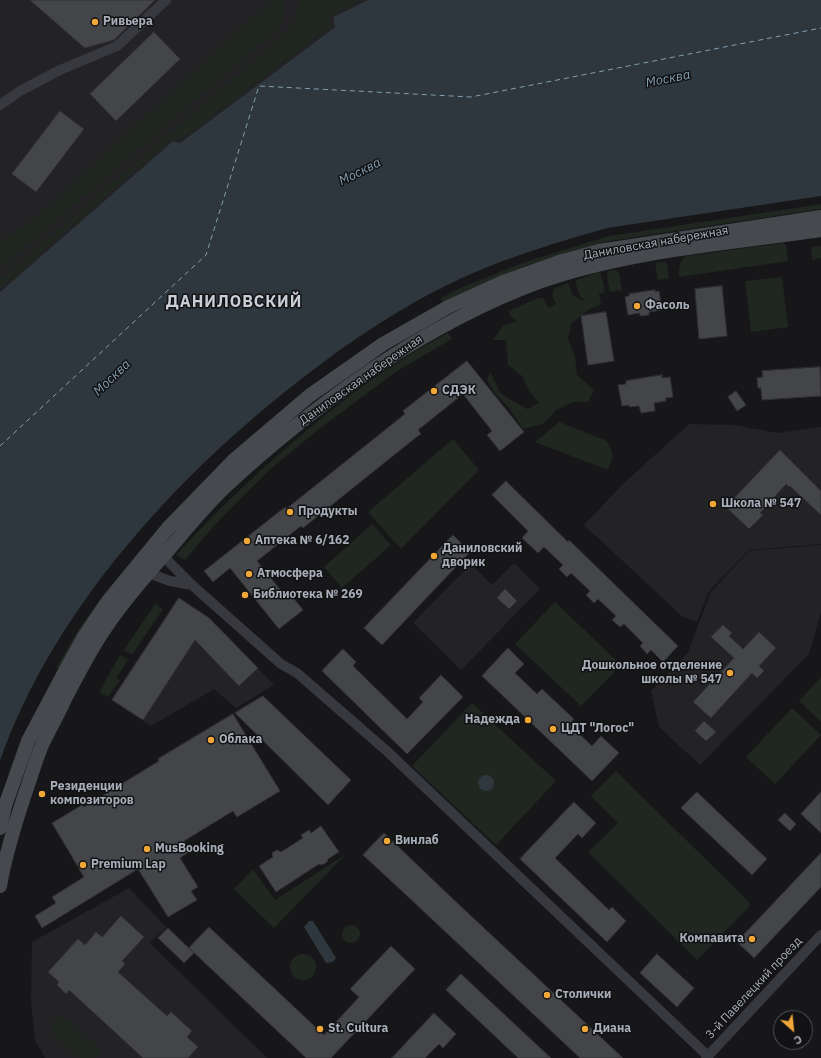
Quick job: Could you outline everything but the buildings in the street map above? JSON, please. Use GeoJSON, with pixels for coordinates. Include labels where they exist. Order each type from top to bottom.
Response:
{"type":"FeatureCollection","features":[{"type":"Feature","properties":{"kind":"main road","name":"Даниловская набережная"},"geometry":{"type":"LineString","coordinates":[[0,828],[5,806],[28,742],[84,637],[108,601],[168,528],[235,459],[309,396],[383,344],[448,307],[479,292],[559,262],[599,250],[821,217]]}},
{"type":"Feature","properties":{"kind":"main road","name":"Даниловская набережная"},"geometry":{"type":"LineString","coordinates":[[0,886],[5,856],[23,799],[42,747],[75,679],[103,631],[148,573],[191,523],[224,489],[266,450],[302,420],[339,392],[402,349],[454,319],[523,289],[601,263],[821,230]]}},
{"type":"Feature","properties":{"kind":"street"},"geometry":{"type":"LineString","coordinates":[[0,104],[20,91],[60,70],[117,46],[166,0]]}},
{"type":"Feature","properties":{"kind":"street"},"geometry":{"type":"LineString","coordinates":[[163,556],[192,585],[281,664],[297,673],[388,752],[707,1057]]}},
{"type":"Feature","properties":{"kind":"street"},"geometry":{"type":"LineString","coordinates":[[148,573],[170,581],[192,585]]}},
{"type":"Feature","properties":{"kind":"street","name":"3-й Павелецкий проезд"},"geometry":{"type":"LineString","coordinates":[[707,1057],[821,935]]}},
{"type":"Feature","properties":{"kind":"shaded area"},"geometry":{"type":"Polygon","coordinates":[[[0,0],[368,0],[333,17],[335,27],[180,143],[173,141],[0,292],[0,0]]]}},
{"type":"Feature","properties":{"kind":"shaded area"},"geometry":{"type":"Polygon","coordinates":[[[272,0],[283,0],[285,10],[280,27],[0,269],[0,243],[37,217],[272,0]]]}},
{"type":"Feature","properties":{"kind":"shaded area"},"geometry":{"type":"Polygon","coordinates":[[[299,0],[361,0],[330,15],[331,26],[180,140],[172,138],[0,289],[0,280],[286,33],[296,17],[299,0]]]}},
{"type":"Feature","properties":{"kind":"shaded area"},"geometry":{"type":"Polygon","coordinates":[[[821,204],[821,209],[610,241],[568,252],[526,266],[443,303],[441,298],[460,288],[525,262],[609,236],[821,204]]]}},
{"type":"Feature","properties":{"kind":"shaded area"},"geometry":{"type":"Polygon","coordinates":[[[783,243],[786,245],[788,261],[679,277],[681,262],[687,256],[783,243]]]}},
{"type":"Feature","properties":{"kind":"shaded area"},"geometry":{"type":"Polygon","coordinates":[[[821,246],[821,258],[812,260],[811,247],[821,246]]]}},
{"type":"Feature","properties":{"kind":"shaded area"},"geometry":{"type":"Polygon","coordinates":[[[665,262],[667,264],[669,278],[658,280],[655,263],[665,262]]]}},
{"type":"Feature","properties":{"kind":"shaded area"},"geometry":{"type":"Polygon","coordinates":[[[616,270],[619,273],[622,290],[610,292],[607,274],[608,271],[616,270]]]}},
{"type":"Feature","properties":{"kind":"shaded area"},"geometry":{"type":"Polygon","coordinates":[[[598,272],[601,274],[605,292],[599,294],[601,304],[588,310],[571,324],[568,339],[575,357],[577,375],[594,390],[588,402],[573,402],[556,410],[543,424],[523,429],[510,409],[495,393],[487,380],[490,372],[501,394],[527,409],[539,403],[530,392],[522,376],[508,365],[506,340],[493,340],[503,326],[517,321],[512,318],[508,311],[538,298],[543,298],[549,308],[556,304],[552,296],[554,289],[568,283],[573,295],[582,301],[584,298],[581,299],[575,281],[598,272]]]}},
{"type":"Feature","properties":{"kind":"shaded area"},"geometry":{"type":"Polygon","coordinates":[[[782,277],[788,327],[751,332],[745,281],[782,277]]]}},
{"type":"Feature","properties":{"kind":"shaded area"},"geometry":{"type":"Polygon","coordinates":[[[448,333],[452,339],[397,371],[319,429],[268,471],[213,527],[185,560],[176,555],[238,491],[323,417],[392,366],[410,354],[448,333]]]}},
{"type":"Feature","properties":{"kind":"shaded area"},"geometry":{"type":"Polygon","coordinates":[[[559,422],[607,441],[613,455],[608,470],[535,442],[559,422]]]}},
{"type":"Feature","properties":{"kind":"shaded area","name":"Школа № 547"},"geometry":{"type":"Polygon","coordinates":[[[689,424],[734,425],[777,433],[821,427],[821,544],[749,550],[709,591],[697,622],[683,617],[584,525],[624,483],[689,424]]]}},
{"type":"Feature","properties":{"kind":"shaded area"},"geometry":{"type":"Polygon","coordinates":[[[453,439],[479,470],[401,549],[368,512],[453,439]]]}},
{"type":"Feature","properties":{"kind":"shaded area"},"geometry":{"type":"Polygon","coordinates":[[[372,524],[391,545],[342,588],[324,567],[372,524]]]}},
{"type":"Feature","properties":{"kind":"shaded area","name":"Дошкольное отделение школы № 547"},"geometry":{"type":"Polygon","coordinates":[[[821,545],[821,612],[809,654],[700,765],[659,727],[651,691],[688,652],[711,592],[749,551],[821,545]]]}},
{"type":"Feature","properties":{"kind":"shaded area"},"geometry":{"type":"Polygon","coordinates":[[[514,563],[540,589],[461,670],[413,623],[471,564],[492,585],[514,563]]]}},
{"type":"Feature","properties":{"kind":"shaded area"},"geometry":{"type":"Polygon","coordinates":[[[101,598],[104,601],[60,670],[56,668],[78,630],[101,598]]]}},
{"type":"Feature","properties":{"kind":"shaded area"},"geometry":{"type":"Polygon","coordinates":[[[179,598],[209,617],[274,685],[236,708],[214,689],[151,726],[112,700],[179,598]]]}},
{"type":"Feature","properties":{"kind":"shaded area"},"geometry":{"type":"Polygon","coordinates":[[[555,602],[621,665],[581,706],[515,644],[555,602]]]}},
{"type":"Feature","properties":{"kind":"shaded area"},"geometry":{"type":"Polygon","coordinates":[[[155,604],[163,609],[132,655],[124,650],[155,604]]]}},
{"type":"Feature","properties":{"kind":"shaded area"},"geometry":{"type":"Polygon","coordinates":[[[120,655],[128,660],[116,678],[120,680],[108,697],[99,692],[120,655]]]}},
{"type":"Feature","properties":{"kind":"shaded area"},"geometry":{"type":"Polygon","coordinates":[[[821,677],[821,722],[799,701],[821,677]]]}},
{"type":"Feature","properties":{"kind":"shaded area"},"geometry":{"type":"Polygon","coordinates":[[[472,703],[556,781],[496,845],[412,766],[472,703]]]}},
{"type":"Feature","properties":{"kind":"shaded area"},"geometry":{"type":"Polygon","coordinates":[[[792,708],[821,735],[775,784],[746,757],[792,708]]]}},
{"type":"Feature","properties":{"kind":"shaded area"},"geometry":{"type":"Polygon","coordinates":[[[616,771],[748,901],[750,906],[697,960],[588,852],[618,823],[591,796],[616,771]]]}},
{"type":"Feature","properties":{"kind":"shaded area"},"geometry":{"type":"Polygon","coordinates":[[[346,854],[274,928],[234,889],[253,869],[275,900],[346,854]]]}},
{"type":"Feature","properties":{"kind":"shaded area"},"geometry":{"type":"Polygon","coordinates":[[[129,888],[166,927],[150,943],[267,1058],[45,1058],[35,1040],[31,1002],[32,942],[129,888]]]}},
{"type":"Feature","properties":{"kind":"shaded area"},"geometry":{"type":"Polygon","coordinates":[[[351,925],[357,928],[360,934],[357,940],[351,943],[345,940],[342,934],[345,928],[351,925]]]}},
{"type":"Feature","properties":{"kind":"shaded area"},"geometry":{"type":"Polygon","coordinates":[[[303,954],[312,958],[316,967],[312,976],[303,980],[294,976],[290,967],[294,958],[303,954]]]}},
{"type":"Feature","properties":{"kind":"shaded area"},"geometry":{"type":"Polygon","coordinates":[[[59,1017],[67,1019],[101,1051],[94,1058],[79,1058],[53,1033],[51,1029],[52,1022],[59,1017]]]}},
{"type":"Feature","properties":{"kind":"water","name":"Москва"},"geometry":{"type":"Polygon","coordinates":[[[368,0],[821,0],[821,196],[607,228],[553,244],[499,262],[464,277],[400,311],[359,337],[300,380],[208,459],[165,503],[123,550],[86,599],[52,651],[23,705],[0,761],[0,292],[173,141],[180,143],[335,27],[333,17],[368,0]]]}},
{"type":"Feature","properties":{"kind":"water"},"geometry":{"type":"Polygon","coordinates":[[[486,775],[492,777],[494,783],[492,789],[486,791],[480,789],[478,783],[480,777],[486,775]]]}},
{"type":"Feature","properties":{"kind":"water"},"geometry":{"type":"Polygon","coordinates":[[[309,921],[313,921],[336,958],[333,962],[326,963],[304,927],[309,921]]]}},
{"type":"Feature","properties":{"kind":"ferry route"},"geometry":{"type":"LineString","coordinates":[[0,446],[206,255],[259,86],[471,97],[821,28]]}},
{"type":"Feature","properties":{"kind":"place","name":"Ривьера"},"geometry":{"type":"Point","coordinates":[95,22]}},
{"type":"Feature","properties":{"kind":"place","name":"Фасоль"},"geometry":{"type":"Point","coordinates":[637,306]}},
{"type":"Feature","properties":{"kind":"place","name":"СДЭК"},"geometry":{"type":"Point","coordinates":[434,391]}},
{"type":"Feature","properties":{"kind":"place","name":"Школа № 547"},"geometry":{"type":"Point","coordinates":[713,504]}},
{"type":"Feature","properties":{"kind":"place","name":"Продукты"},"geometry":{"type":"Point","coordinates":[290,512]}},
{"type":"Feature","properties":{"kind":"place","name":"Аптека № 6/162"},"geometry":{"type":"Point","coordinates":[247,541]}},
{"type":"Feature","properties":{"kind":"place","name":"Даниловский дворик"},"geometry":{"type":"Point","coordinates":[434,556]}},
{"type":"Feature","properties":{"kind":"place","name":"Атмосфера"},"geometry":{"type":"Point","coordinates":[249,574]}},
{"type":"Feature","properties":{"kind":"place","name":"Библиотека № 269"},"geometry":{"type":"Point","coordinates":[245,595]}},
{"type":"Feature","properties":{"kind":"place","name":"Дошкольное отделение школы № 547"},"geometry":{"type":"Point","coordinates":[730,673]}},
{"type":"Feature","properties":{"kind":"place","name":"Надежда"},"geometry":{"type":"Point","coordinates":[528,720]}},
{"type":"Feature","properties":{"kind":"place","name":"ЦДТ \"Логос\""},"geometry":{"type":"Point","coordinates":[553,729]}},
{"type":"Feature","properties":{"kind":"place","name":"Облака"},"geometry":{"type":"Point","coordinates":[211,740]}},
{"type":"Feature","properties":{"kind":"place","name":"Резиденции композиторов"},"geometry":{"type":"Point","coordinates":[42,794]}},
{"type":"Feature","properties":{"kind":"place","name":"Винлаб"},"geometry":{"type":"Point","coordinates":[387,841]}},
{"type":"Feature","properties":{"kind":"place","name":"MusBooking"},"geometry":{"type":"Point","coordinates":[147,849]}},
{"type":"Feature","properties":{"kind":"place","name":"Premium Lap"},"geometry":{"type":"Point","coordinates":[83,865]}},
{"type":"Feature","properties":{"kind":"place","name":"Компавита"},"geometry":{"type":"Point","coordinates":[752,939]}},
{"type":"Feature","properties":{"kind":"place","name":"Столички"},"geometry":{"type":"Point","coordinates":[547,995]}},
{"type":"Feature","properties":{"kind":"place","name":"St. Cultura"},"geometry":{"type":"Point","coordinates":[320,1029]}},
{"type":"Feature","properties":{"kind":"place","name":"Диана"},"geometry":{"type":"Point","coordinates":[585,1029]}},
{"type":"Feature","properties":{"kind":"district","name":"ДАНИЛОВСКИЙ"},"geometry":{"type":"Point","coordinates":[234,302]}}]}
